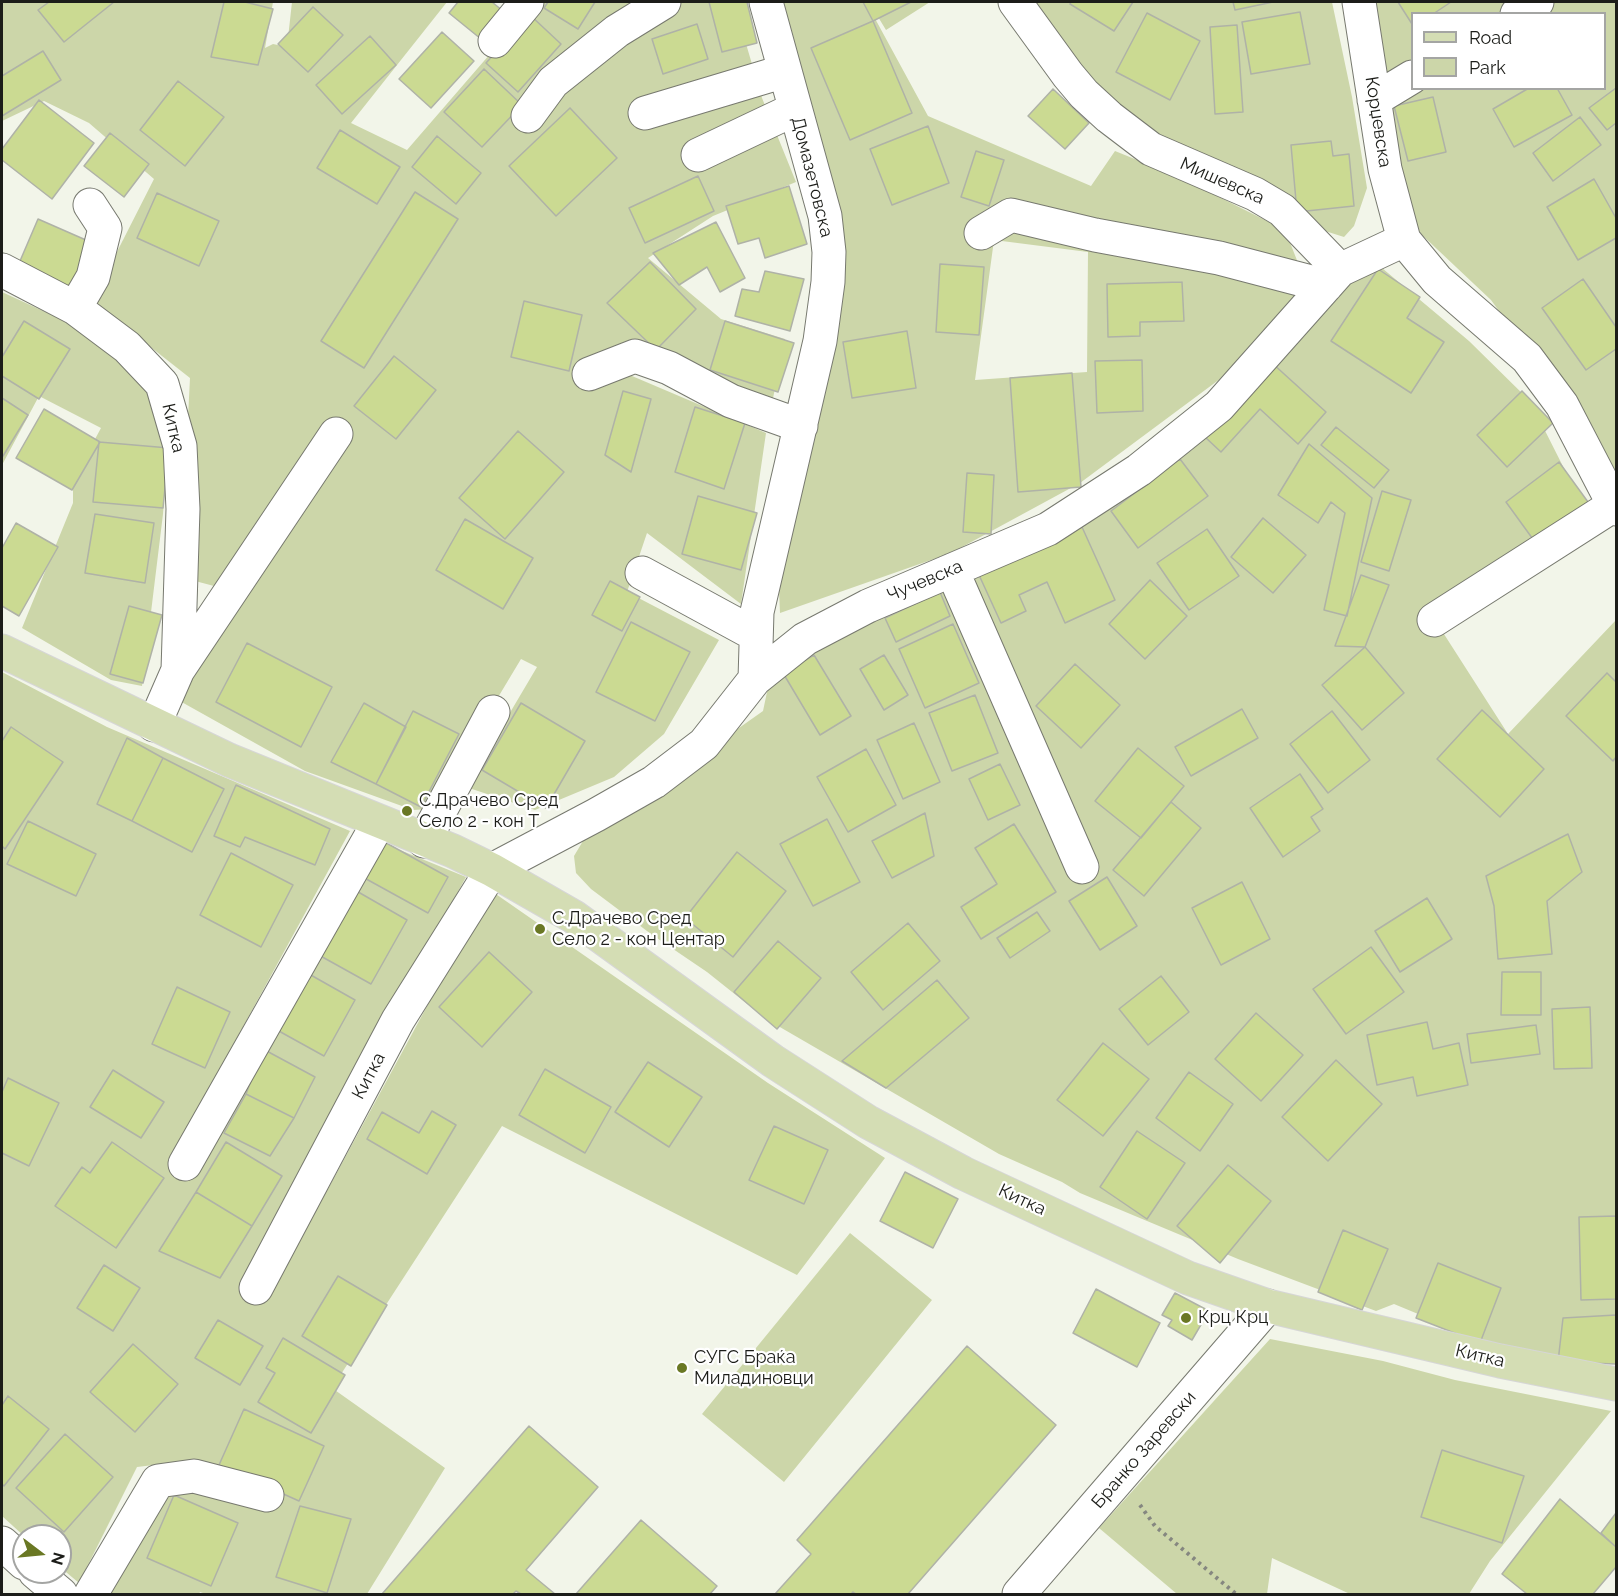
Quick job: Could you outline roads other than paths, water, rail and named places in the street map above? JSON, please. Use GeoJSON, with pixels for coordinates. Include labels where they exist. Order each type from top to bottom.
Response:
{"type":"FeatureCollection","features":[{"type":"Feature","properties":{"kind":"main road","name":"Китка"},"geometry":{"type":"LineString","coordinates":[[2,651],[230,760],[453,851],[492,870],[574,917],[773,1061],[868,1122],[963,1173],[1188,1278],[1268,1306],[1500,1361],[1617,1384]]}},
{"type":"Feature","properties":{"kind":"street"},"geometry":{"type":"LineString","coordinates":[[495,41],[527,2]]}},
{"type":"Feature","properties":{"kind":"street"},"geometry":{"type":"LineString","coordinates":[[528,116],[554,82],[617,31],[664,2]]}},
{"type":"Feature","properties":{"kind":"street","name":"Домазетовска"},"geometry":{"type":"LineString","coordinates":[[754,678],[757,612],[820,341],[828,282],[829,252],[825,216],[766,2]]}},
{"type":"Feature","properties":{"kind":"street","name":"Мишевска"},"geometry":{"type":"LineString","coordinates":[[1015,2],[1068,75],[1084,94],[1109,117],[1151,149],[1255,194],[1282,210],[1333,278]]}},
{"type":"Feature","properties":{"kind":"street","name":"Корџевска"},"geometry":{"type":"LineString","coordinates":[[1359,2],[1385,170],[1404,240]]}},
{"type":"Feature","properties":{"kind":"street"},"geometry":{"type":"LineString","coordinates":[[1520,12],[1537,2]]}},
{"type":"Feature","properties":{"kind":"street"},"geometry":{"type":"LineString","coordinates":[[645,114],[785,71]]}},
{"type":"Feature","properties":{"kind":"street"},"geometry":{"type":"LineString","coordinates":[[1374,100],[1411,78]]}},
{"type":"Feature","properties":{"kind":"street"},"geometry":{"type":"LineString","coordinates":[[698,155],[795,110]]}},
{"type":"Feature","properties":{"kind":"street"},"geometry":{"type":"LineString","coordinates":[[75,308],[93,277],[105,228],[90,205]]}},
{"type":"Feature","properties":{"kind":"street"},"geometry":{"type":"LineString","coordinates":[[981,234],[1011,215],[1095,235],[1333,278],[1404,240],[1437,280],[1527,358],[1562,405],[1615,507],[1434,620]]}},
{"type":"Feature","properties":{"kind":"street","name":"Китка"},"geometry":{"type":"LineString","coordinates":[[2,270],[75,308],[126,347],[162,384],[180,446],[183,509],[178,670]]}},
{"type":"Feature","properties":{"kind":"street","name":"Чучевска"},"geometry":{"type":"LineString","coordinates":[[492,870],[654,782],[704,744],[754,678],[805,639],[868,606],[1048,529],[1139,470],[1219,406],[1333,278]]}},
{"type":"Feature","properties":{"kind":"street"},"geometry":{"type":"LineString","coordinates":[[590,374],[634,356],[669,368],[730,400],[801,426]]}},
{"type":"Feature","properties":{"kind":"street","name":"Китка"},"geometry":{"type":"LineString","coordinates":[[154,725],[178,670],[336,434]]}},
{"type":"Feature","properties":{"kind":"street"},"geometry":{"type":"LineString","coordinates":[[952,570],[1082,867]]}},
{"type":"Feature","properties":{"kind":"street"},"geometry":{"type":"LineString","coordinates":[[642,573],[756,635]]}},
{"type":"Feature","properties":{"kind":"street"},"geometry":{"type":"LineString","coordinates":[[424,841],[493,712]]}},
{"type":"Feature","properties":{"kind":"street"},"geometry":{"type":"LineString","coordinates":[[185,1164],[379,822]]}},
{"type":"Feature","properties":{"kind":"street","name":"Китка"},"geometry":{"type":"LineString","coordinates":[[256,1288],[398,1020],[492,870]]}},
{"type":"Feature","properties":{"kind":"street","name":"Бранко Заревски"},"geometry":{"type":"LineString","coordinates":[[1019,1594],[1268,1306]]}},
{"type":"Feature","properties":{"kind":"street"},"geometry":{"type":"LineString","coordinates":[[91,1594],[158,1481],[194,1476],[267,1495]]}},
{"type":"Feature","properties":{"kind":"street"},"geometry":{"type":"LineString","coordinates":[[49,1584],[61,1594]]}},
{"type":"Feature","properties":{"kind":"place","name":"С.Драчево Сред Село 2 - кон T"},"geometry":{"type":"Point","coordinates":[407,811]}},
{"type":"Feature","properties":{"kind":"place","name":"С.Драчево Сред Село 2 - кон Центар"},"geometry":{"type":"Point","coordinates":[540,929]}},
{"type":"Feature","properties":{"kind":"place","name":"Крц Крц"},"geometry":{"type":"Point","coordinates":[1186,1318]}},
{"type":"Feature","properties":{"kind":"place","name":"СУГС Браќа Миладиновци"},"geometry":{"type":"Point","coordinates":[682,1368]}}]}
